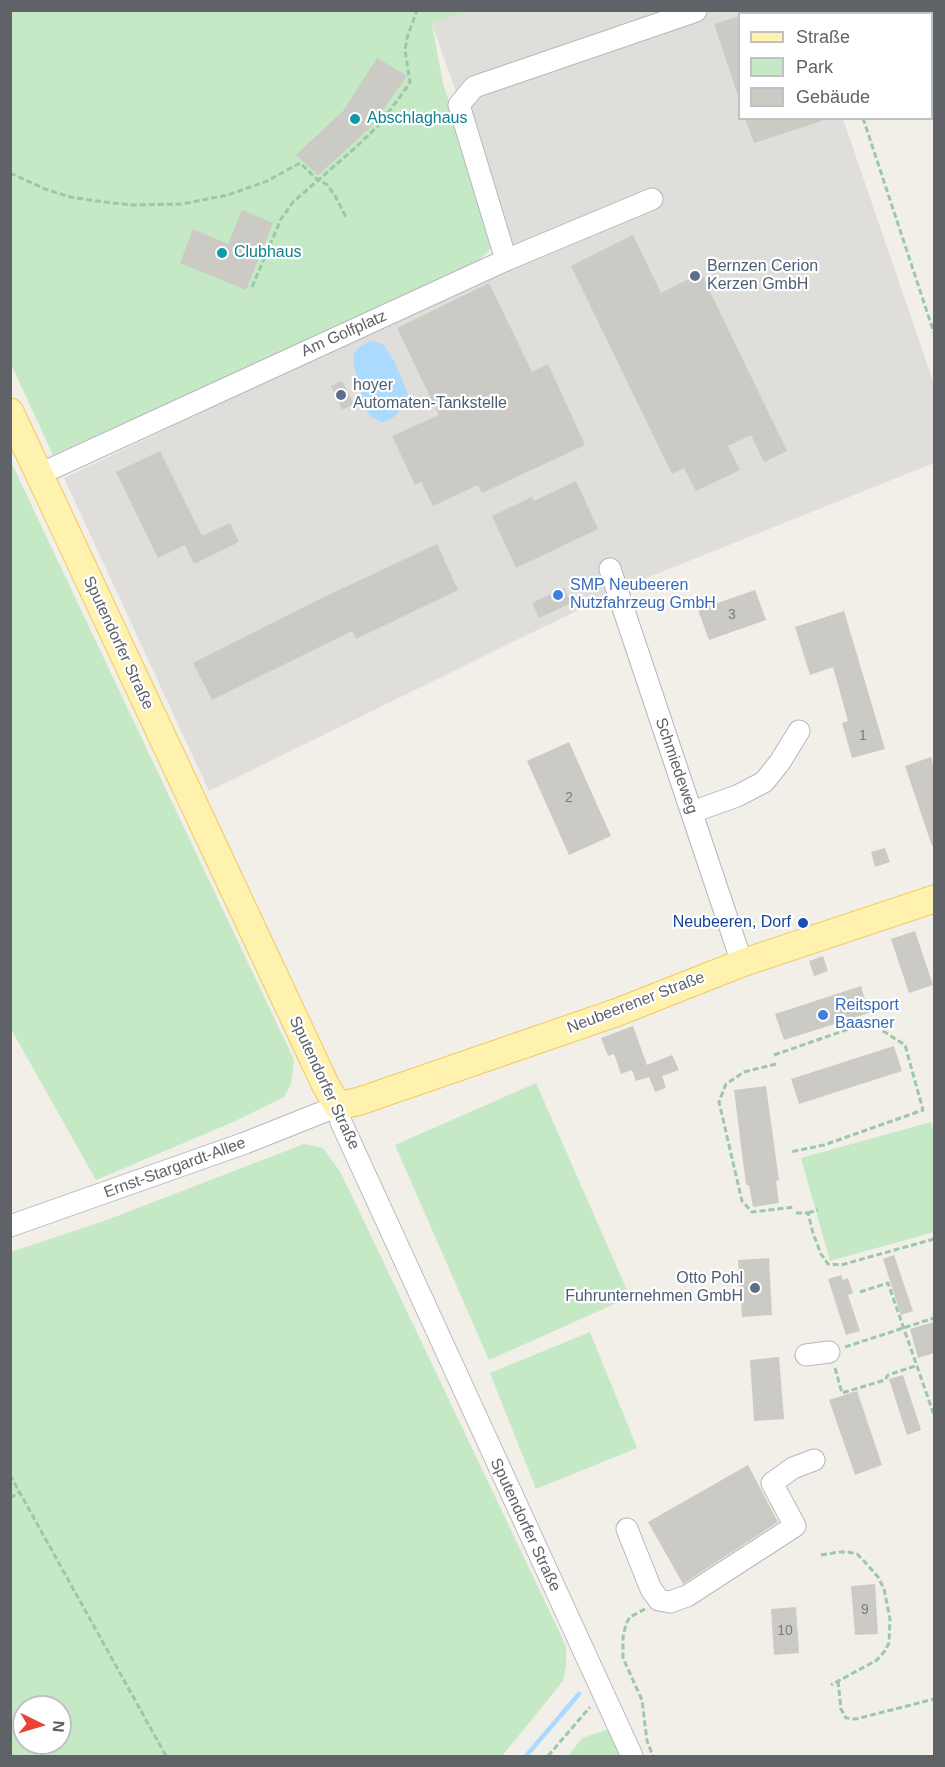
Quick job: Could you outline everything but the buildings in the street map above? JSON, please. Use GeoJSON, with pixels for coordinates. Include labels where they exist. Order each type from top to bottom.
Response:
{"type":"FeatureCollection","features":[{"type":"Feature","properties":{"kind":"main road","name":"Sputendorfer Straße"},"geometry":{"type":"LineString","coordinates":[[10,412],[321,1075],[338,1106]]}},
{"type":"Feature","properties":{"kind":"main road","name":"Neubeerener Straße"},"geometry":{"type":"LineString","coordinates":[[338,1106],[360,1101],[618,1012],[742,963],[934,899]]}},
{"type":"Feature","properties":{"kind":"street"},"geometry":{"type":"LineString","coordinates":[[506,260],[459,105],[474,87],[696,11]]}},
{"type":"Feature","properties":{"kind":"street","name":"Am Golfplatz"},"geometry":{"type":"LineString","coordinates":[[40,474],[506,260],[652,199]]}},
{"type":"Feature","properties":{"kind":"street","name":"Schmiedeweg"},"geometry":{"type":"LineString","coordinates":[[610,570],[742,963]]}},
{"type":"Feature","properties":{"kind":"street"},"geometry":{"type":"LineString","coordinates":[[692,812],[737,796],[764,782],[800,731]]}},
{"type":"Feature","properties":{"kind":"street","name":"Ernst-Stargardt-Allee"},"geometry":{"type":"LineString","coordinates":[[10,1226],[245,1143],[338,1106]]}},
{"type":"Feature","properties":{"kind":"street","name":"Sputendorfer Straße"},"geometry":{"type":"LineString","coordinates":[[338,1106],[341,1122],[632,1756]]}},
{"type":"Feature","properties":{"kind":"street"},"geometry":{"type":"LineString","coordinates":[[806,1355],[829,1352]]}},
{"type":"Feature","properties":{"kind":"street"},"geometry":{"type":"LineString","coordinates":[[627,1529],[651,1589],[659,1600],[670,1602],[687,1596],[795,1526],[772,1483],[793,1468],[814,1460]]}},
{"type":"Feature","properties":{"kind":"path"},"geometry":{"type":"LineString","coordinates":[[252,287],[281,219],[293,202],[380,123],[410,82],[405,50],[417,10]]}},
{"type":"Feature","properties":{"kind":"path"},"geometry":{"type":"LineString","coordinates":[[864,120],[934,333]]}},
{"type":"Feature","properties":{"kind":"path"},"geometry":{"type":"LineString","coordinates":[[10,173],[45,189],[70,196],[133,205],[182,204],[228,195],[267,181],[300,163],[318,180],[326,184],[347,219]]}},
{"type":"Feature","properties":{"kind":"path"},"geometry":{"type":"LineString","coordinates":[[774,1055],[869,1022],[905,1045],[923,1110],[824,1145],[790,1152]]}},
{"type":"Feature","properties":{"kind":"path"},"geometry":{"type":"LineString","coordinates":[[776,1064],[744,1072],[726,1084],[719,1102],[742,1201],[752,1212],[795,1207]]}},
{"type":"Feature","properties":{"kind":"path"},"geometry":{"type":"LineString","coordinates":[[796,1213],[818,1210]]}},
{"type":"Feature","properties":{"kind":"path"},"geometry":{"type":"LineString","coordinates":[[807,1213],[821,1254],[828,1264],[841,1265],[934,1239]]}},
{"type":"Feature","properties":{"kind":"path"},"geometry":{"type":"LineString","coordinates":[[860,1292],[888,1283],[934,1415]]}},
{"type":"Feature","properties":{"kind":"path"},"geometry":{"type":"LineString","coordinates":[[918,1365],[888,1375],[885,1380],[842,1393],[829,1352],[934,1318]]}},
{"type":"Feature","properties":{"kind":"path"},"geometry":{"type":"LineString","coordinates":[[10,1475],[166,1756]]}},
{"type":"Feature","properties":{"kind":"path"},"geometry":{"type":"LineString","coordinates":[[10,1498],[20,1492]]}},
{"type":"Feature","properties":{"kind":"path"},"geometry":{"type":"LineString","coordinates":[[821,1555],[849,1552],[856,1554],[872,1568],[884,1589],[890,1619],[889,1643],[877,1660],[831,1685]]}},
{"type":"Feature","properties":{"kind":"path"},"geometry":{"type":"LineString","coordinates":[[653,1756],[647,1741],[642,1700],[623,1658],[623,1637],[630,1617],[659,1600]]}},
{"type":"Feature","properties":{"kind":"path"},"geometry":{"type":"LineString","coordinates":[[838,1681],[841,1709],[846,1718],[856,1719],[934,1699]]}},
{"type":"Feature","properties":{"kind":"path"},"geometry":{"type":"LineString","coordinates":[[548,1756],[602,1693]]}},
{"type":"Feature","properties":{"kind":"shaded area"},"geometry":{"type":"Polygon","coordinates":[[[468,10],[806,11],[738,12],[738,120],[843,120],[934,384],[934,463],[629,585],[209,791],[64,478],[516,262],[432,24],[468,10]]]}},
{"type":"Feature","properties":{"kind":"green space"},"geometry":{"type":"Polygon","coordinates":[[[10,11],[468,11],[432,24],[443,84],[495,231],[493,246],[476,264],[53,455],[11,364],[10,11]]]}},
{"type":"Feature","properties":{"kind":"green space"},"geometry":{"type":"Polygon","coordinates":[[[11,462],[294,1060],[291,1084],[284,1097],[233,1122],[96,1180],[11,1029],[11,462]]]}},
{"type":"Feature","properties":{"kind":"green space"},"geometry":{"type":"Polygon","coordinates":[[[536,1083],[630,1297],[489,1360],[395,1145],[536,1083]]]}},
{"type":"Feature","properties":{"kind":"green space"},"geometry":{"type":"Polygon","coordinates":[[[931,1122],[934,1133],[934,1232],[830,1261],[801,1158],[931,1122]]]}},
{"type":"Feature","properties":{"kind":"green space"},"geometry":{"type":"Polygon","coordinates":[[[304,1144],[323,1148],[339,1170],[352,1196],[566,1647],[563,1681],[502,1756],[11,1756],[11,1252],[107,1220],[304,1144]]]}},
{"type":"Feature","properties":{"kind":"green space"},"geometry":{"type":"Polygon","coordinates":[[[590,1332],[637,1448],[536,1489],[490,1373],[590,1332]]]}},
{"type":"Feature","properties":{"kind":"green space"},"geometry":{"type":"Polygon","coordinates":[[[612,1728],[625,1756],[568,1756],[582,1738],[612,1728]]]}},
{"type":"Feature","properties":{"kind":"water"},"geometry":{"type":"Polygon","coordinates":[[[373,341],[384,345],[395,363],[408,394],[406,404],[394,417],[383,422],[372,418],[364,407],[354,366],[354,353],[362,345],[373,341]]]}},
{"type":"Feature","properties":{"kind":"waterway"},"geometry":{"type":"LineString","coordinates":[[526,1756],[579,1694]]}},
{"type":"Feature","properties":{"kind":"place","name":"Abschlaghaus"},"geometry":{"type":"Point","coordinates":[355,119]}},
{"type":"Feature","properties":{"kind":"place","name":"Clubhaus"},"geometry":{"type":"Point","coordinates":[222,253]}},
{"type":"Feature","properties":{"kind":"place","name":"Bernzen Cerion Kerzen GmbH"},"geometry":{"type":"Point","coordinates":[695,276]}},
{"type":"Feature","properties":{"kind":"place","name":"hoyer Automaten-Tankstelle"},"geometry":{"type":"Point","coordinates":[341,395]}},
{"type":"Feature","properties":{"kind":"place","name":"SMP Neubeeren Nutzfahrzeug GmbH"},"geometry":{"type":"Point","coordinates":[558,595]}},
{"type":"Feature","properties":{"kind":"place","name":"Neubeeren, Dorf"},"geometry":{"type":"Point","coordinates":[803,923]}},
{"type":"Feature","properties":{"kind":"place","name":"Reitsport Baasner"},"geometry":{"type":"Point","coordinates":[823,1015]}},
{"type":"Feature","properties":{"kind":"place","name":"Otto Pohl Fuhrunternehmen GmbH"},"geometry":{"type":"Point","coordinates":[755,1288]}}]}
